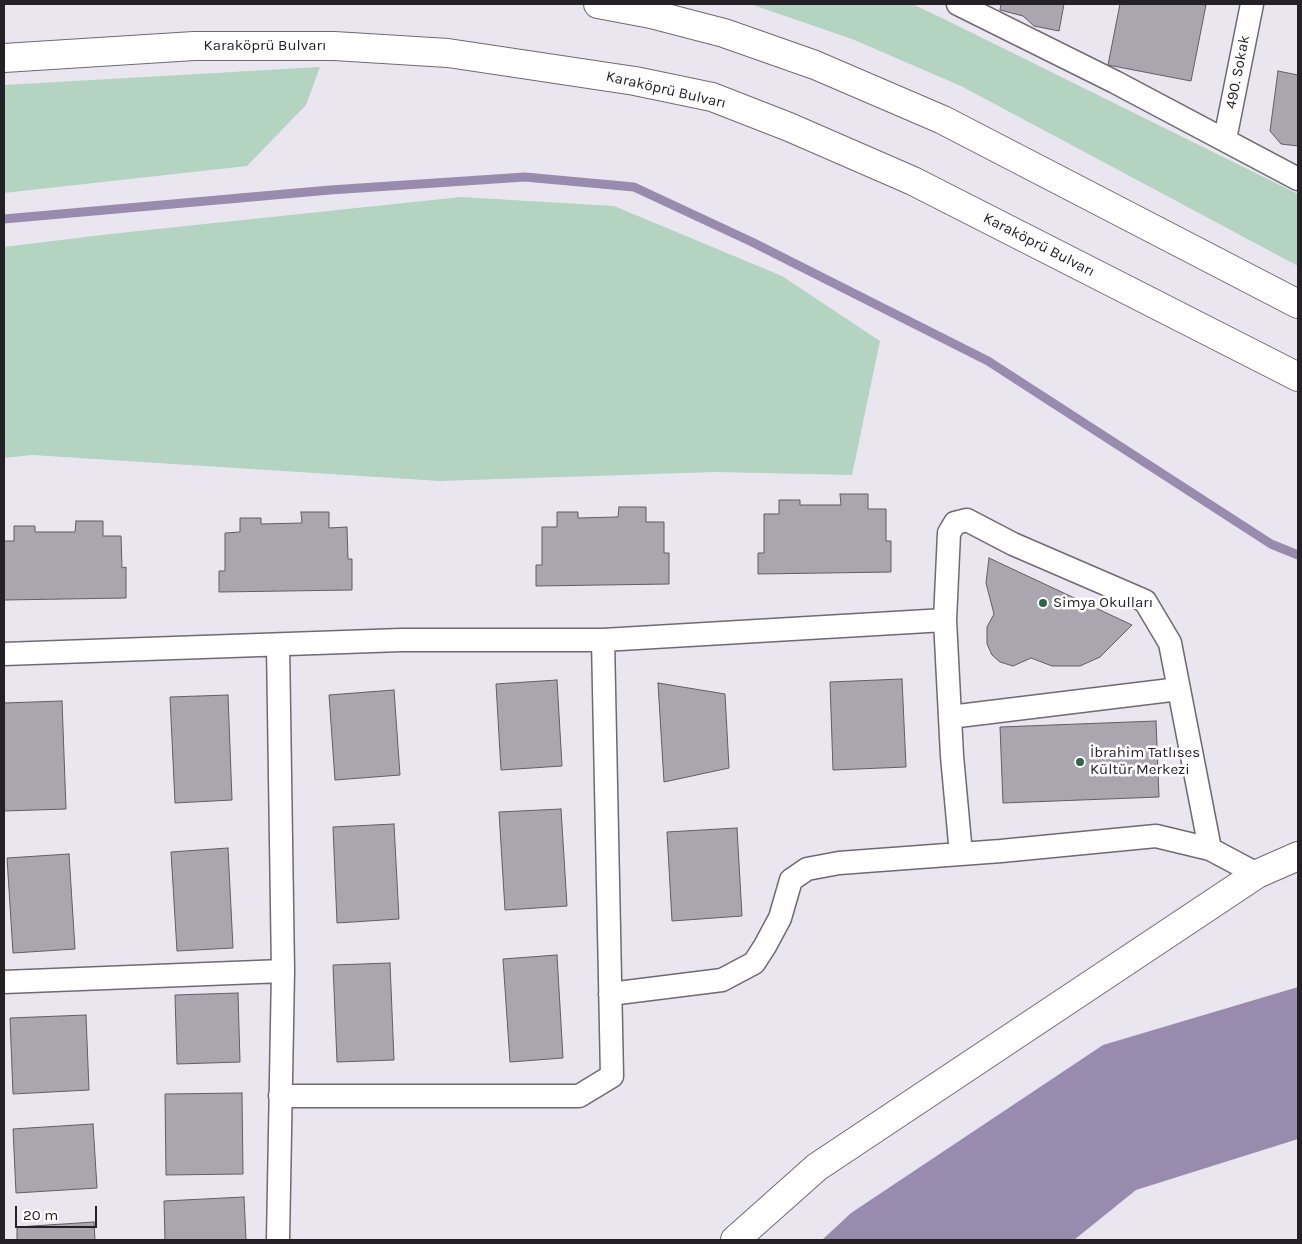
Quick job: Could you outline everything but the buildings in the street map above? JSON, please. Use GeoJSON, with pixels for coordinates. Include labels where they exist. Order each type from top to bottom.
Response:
{"type":"FeatureCollection","features":[{"type":"Feature","properties":{"kind":"main road"},"geometry":{"type":"LineString","coordinates":[[598,4],[651,14],[724,33],[815,65],[943,120],[1298,304]]}},
{"type":"Feature","properties":{"kind":"main road","name":"Karaköprü Bulvarı"},"geometry":{"type":"LineString","coordinates":[[4,58],[194,46],[334,46],[448,53],[635,81],[712,98],[789,127],[912,181],[1298,377]]}},
{"type":"Feature","properties":{"kind":"main road"},"geometry":{"type":"LineString","coordinates":[[735,1240],[817,1167],[1257,874],[1298,856]]}},
{"type":"Feature","properties":{"kind":"street"},"geometry":{"type":"LineString","coordinates":[[958,4],[1225,139],[1298,179]]}},
{"type":"Feature","properties":{"kind":"street","name":"490. Sokak"},"geometry":{"type":"LineString","coordinates":[[1225,139],[1252,4]]}},
{"type":"Feature","properties":{"kind":"street"},"geometry":{"type":"LineString","coordinates":[[961,854],[950,717],[945,620],[949,533],[955,523],[967,520],[1012,544],[1145,601],[1170,643],[1210,849]]}},
{"type":"Feature","properties":{"kind":"street"},"geometry":{"type":"LineString","coordinates":[[4,654],[400,640],[603,640],[945,620]]}},
{"type":"Feature","properties":{"kind":"street"},"geometry":{"type":"LineString","coordinates":[[280,1096],[579,1096],[612,1076],[603,640]]}},
{"type":"Feature","properties":{"kind":"street"},"geometry":{"type":"LineString","coordinates":[[278,644],[283,971],[278,1240]]}},
{"type":"Feature","properties":{"kind":"street"},"geometry":{"type":"LineString","coordinates":[[950,717],[1179,689]]}},
{"type":"Feature","properties":{"kind":"street"},"geometry":{"type":"LineString","coordinates":[[610,994],[722,980],[754,963],[780,918],[791,880],[807,870],[839,863],[1156,836],[1210,849],[1257,874]]}},
{"type":"Feature","properties":{"kind":"street"},"geometry":{"type":"LineString","coordinates":[[4,982],[283,971]]}},
{"type":"Feature","properties":{"kind":"green space"},"geometry":{"type":"Polygon","coordinates":[[[750,4],[912,4],[940,17],[1298,194],[1298,266],[961,86],[852,39],[750,4]]]}},
{"type":"Feature","properties":{"kind":"green space"},"geometry":{"type":"Polygon","coordinates":[[[320,67],[306,105],[247,166],[4,193],[4,85],[320,67]]]}},
{"type":"Feature","properties":{"kind":"green space"},"geometry":{"type":"Polygon","coordinates":[[[461,197],[614,206],[782,276],[880,341],[852,475],[716,472],[440,481],[32,455],[4,458],[4,247],[461,197]]]}},
{"type":"Feature","properties":{"kind":"shaded area"},"geometry":{"type":"Polygon","coordinates":[[[1298,987],[1298,1139],[1136,1190],[1074,1240],[822,1240],[851,1213],[1103,1045],[1298,987]]]}},
{"type":"Feature","properties":{"kind":"waterway"},"geometry":{"type":"LineString","coordinates":[[4,219],[330,190],[525,177],[634,187],[752,242],[988,361],[1271,544],[1298,555]]}},
{"type":"Feature","properties":{"kind":"place","name":"Simya Okulları"},"geometry":{"type":"Point","coordinates":[1043,603]}},
{"type":"Feature","properties":{"kind":"place","name":"İbrahim Tatlıses Kültür Merkezi"},"geometry":{"type":"Point","coordinates":[1080,762]}}]}
